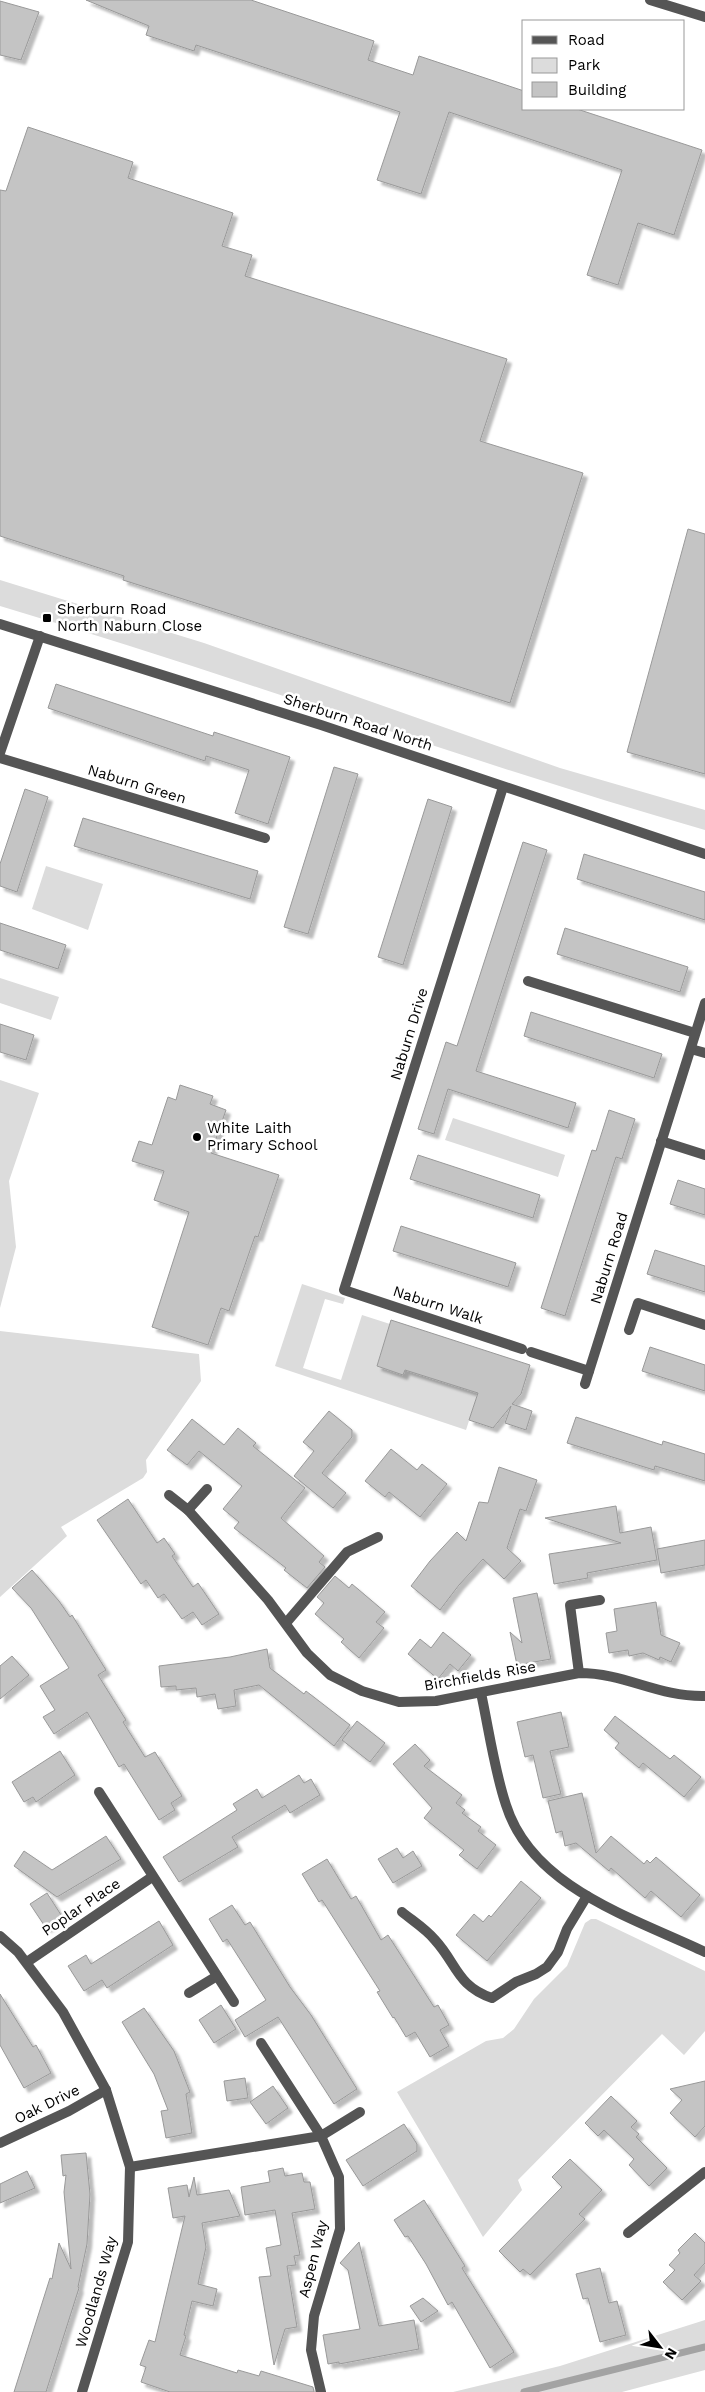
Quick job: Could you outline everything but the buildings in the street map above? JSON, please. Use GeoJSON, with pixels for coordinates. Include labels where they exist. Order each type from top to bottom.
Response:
{"type":"FeatureCollection","features":[{"type":"Feature","properties":{"kind":"street"},"geometry":{"type":"LineString","coordinates":[[650,0],[705,17]]}},
{"type":"Feature","properties":{"kind":"street","name":"Sherburn Road North"},"geometry":{"type":"LineString","coordinates":[[0,624],[321,724],[705,854]]}},
{"type":"Feature","properties":{"kind":"street"},"geometry":{"type":"LineString","coordinates":[[0,753],[40,636]]}},
{"type":"Feature","properties":{"kind":"street","name":"Naburn Green"},"geometry":{"type":"LineString","coordinates":[[0,758],[265,838]]}},
{"type":"Feature","properties":{"kind":"street","name":"Naburn Drive"},"geometry":{"type":"LineString","coordinates":[[344,1290],[503,787]]}},
{"type":"Feature","properties":{"kind":"street"},"geometry":{"type":"LineString","coordinates":[[528,981],[695,1034]]}},
{"type":"Feature","properties":{"kind":"street","name":"Naburn Road"},"geometry":{"type":"LineString","coordinates":[[586,1384],[705,1003]]}},
{"type":"Feature","properties":{"kind":"street"},"geometry":{"type":"LineString","coordinates":[[690,1048],[705,1053]]}},
{"type":"Feature","properties":{"kind":"street"},"geometry":{"type":"LineString","coordinates":[[661,1141],[705,1155]]}},
{"type":"Feature","properties":{"kind":"street","name":"Naburn Walk"},"geometry":{"type":"LineString","coordinates":[[344,1290],[589,1371]]}},
{"type":"Feature","properties":{"kind":"street"},"geometry":{"type":"LineString","coordinates":[[629,1330],[638,1303],[705,1325]]}},
{"type":"Feature","properties":{"kind":"street"},"geometry":{"type":"LineString","coordinates":[[188,1510],[207,1489]]}},
{"type":"Feature","properties":{"kind":"street","name":"Birchfields Rise"},"geometry":{"type":"LineString","coordinates":[[169,1495],[188,1510],[252,1580],[307,1653],[330,1675],[362,1691],[399,1702],[436,1701],[579,1673],[611,1675],[652,1690],[683,1697],[705,1696]]}},
{"type":"Feature","properties":{"kind":"street"},"geometry":{"type":"LineString","coordinates":[[286,1623],[347,1552],[378,1536]]}},
{"type":"Feature","properties":{"kind":"street"},"geometry":{"type":"LineString","coordinates":[[579,1673],[570,1604],[600,1600]]}},
{"type":"Feature","properties":{"kind":"street"},"geometry":{"type":"LineString","coordinates":[[481,1693],[506,1806],[522,1838],[544,1864],[563,1881],[587,1896],[705,1952]]}},
{"type":"Feature","properties":{"kind":"street"},"geometry":{"type":"LineString","coordinates":[[99,1792],[234,2002]]}},
{"type":"Feature","properties":{"kind":"street","name":"Poplar Place"},"geometry":{"type":"LineString","coordinates":[[26,1962],[152,1877]]}},
{"type":"Feature","properties":{"kind":"street"},"geometry":{"type":"LineString","coordinates":[[402,1912],[436,1940],[465,1983],[477,1993],[492,1998],[516,1982],[536,1974],[547,1967],[558,1952],[568,1929],[587,1896]]}},
{"type":"Feature","properties":{"kind":"street","name":"Woodlands Way"},"geometry":{"type":"LineString","coordinates":[[0,1936],[26,1962],[64,2012],[106,2090],[130,2167],[128,2242],[82,2392]]}},
{"type":"Feature","properties":{"kind":"street"},"geometry":{"type":"LineString","coordinates":[[189,1993],[217,1976]]}},
{"type":"Feature","properties":{"kind":"street","name":"Aspen Way"},"geometry":{"type":"LineString","coordinates":[[261,2043],[321,2136],[339,2177],[340,2229],[314,2316],[311,2350],[320,2392]]}},
{"type":"Feature","properties":{"kind":"street","name":"Oak Drive"},"geometry":{"type":"LineString","coordinates":[[0,2143],[69,2111],[106,2090]]}},
{"type":"Feature","properties":{"kind":"street"},"geometry":{"type":"LineString","coordinates":[[130,2167],[321,2136],[360,2112]]}},
{"type":"Feature","properties":{"kind":"street"},"geometry":{"type":"LineString","coordinates":[[628,2233],[705,2172]]}},
{"type":"Feature","properties":{"kind":"green space"},"geometry":{"type":"Polygon","coordinates":[[[0,580],[204,643],[560,768],[705,810],[705,830],[616,804],[0,606],[0,580]]]}},
{"type":"Feature","properties":{"kind":"green space"},"geometry":{"type":"Polygon","coordinates":[[[46,866],[103,884],[88,930],[32,909],[46,866]]]}},
{"type":"Feature","properties":{"kind":"green space"},"geometry":{"type":"Polygon","coordinates":[[[0,978],[59,997],[51,1020],[0,1003],[0,978]]]}},
{"type":"Feature","properties":{"kind":"green space"},"geometry":{"type":"Polygon","coordinates":[[[0,1080],[39,1093],[9,1181],[16,1247],[0,1308],[0,1080]]]}},
{"type":"Feature","properties":{"kind":"green space"},"geometry":{"type":"Polygon","coordinates":[[[453,1118],[565,1155],[558,1177],[445,1140],[453,1118]]]}},
{"type":"Feature","properties":{"kind":"green space"},"geometry":{"type":"Polygon","coordinates":[[[302,1284],[345,1298],[343,1304],[325,1299],[303,1368],[341,1380],[362,1315],[390,1324],[377,1366],[403,1375],[405,1370],[478,1393],[466,1430],[275,1366],[302,1284]]]}},
{"type":"Feature","properties":{"kind":"green space"},"geometry":{"type":"Polygon","coordinates":[[[0,1331],[199,1354],[201,1381],[146,1460],[147,1472],[143,1478],[61,1527],[67,1536],[0,1597],[0,1331]]]}},
{"type":"Feature","properties":{"kind":"green space"},"geometry":{"type":"Polygon","coordinates":[[[591,1919],[596,1919],[705,1971],[705,2031],[684,2055],[662,2034],[518,2180],[522,2190],[483,2237],[397,2092],[486,2041],[503,2038],[514,2029],[534,1999],[567,1966],[585,1923],[591,1919]]]}},
{"type":"Feature","properties":{"kind":"green space"},"geometry":{"type":"Polygon","coordinates":[[[705,2320],[705,2370],[622,2392],[453,2392],[560,2366],[705,2320]]]}},
{"type":"Feature","properties":{"kind":"waterway"},"geometry":{"type":"LineString","coordinates":[[524,2392],[705,2347]]}},
{"type":"Feature","properties":{"kind":"place","name":"Sherburn Road North Naburn Close"},"geometry":{"type":"Point","coordinates":[47,618]}},
{"type":"Feature","properties":{"kind":"place","name":"White Laith Primary School"},"geometry":{"type":"Point","coordinates":[197,1137]}}]}
